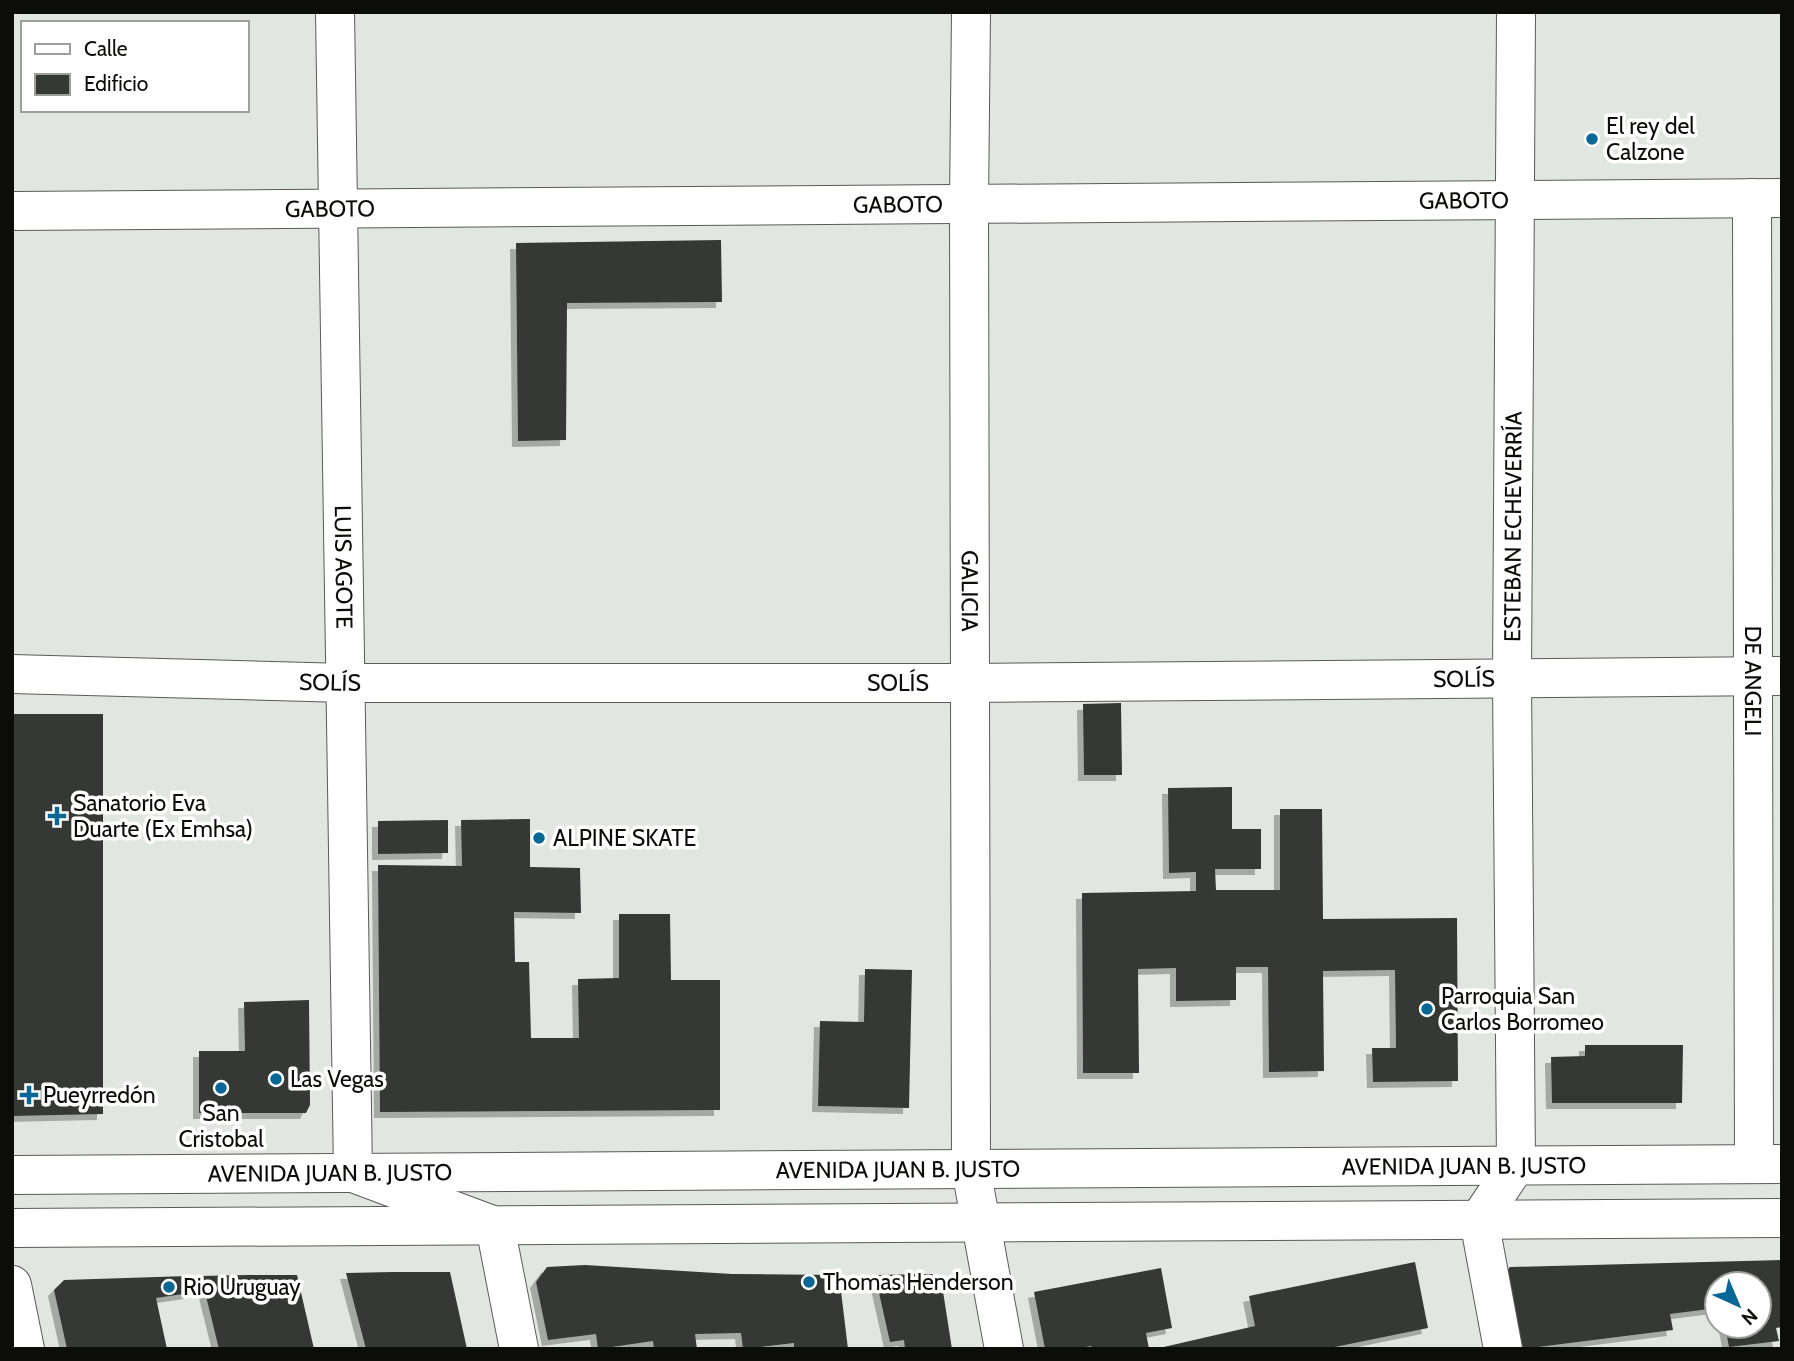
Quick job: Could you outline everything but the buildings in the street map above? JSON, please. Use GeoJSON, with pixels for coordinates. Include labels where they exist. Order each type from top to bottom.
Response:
{"type":"FeatureCollection","features":[{"type":"Feature","properties":{"kind":"street","name":"LUIS AGOTE"},"geometry":{"type":"LineString","coordinates":[[335,12],[353,1172]]}},
{"type":"Feature","properties":{"kind":"street","name":"GALICIA"},"geometry":{"type":"LineString","coordinates":[[971,12],[971,1169],[1004,1349]]}},
{"type":"Feature","properties":{"kind":"street","name":"ESTEBAN ECHEVERRÍA"},"geometry":{"type":"LineString","coordinates":[[1516,12],[1512,677],[1516,1166]]}},
{"type":"Feature","properties":{"kind":"street","name":"GABOTO"},"geometry":{"type":"LineString","coordinates":[[12,211],[1767,198]]}},
{"type":"Feature","properties":{"kind":"street","name":"DE ANGELI"},"geometry":{"type":"LineString","coordinates":[[1767,198],[1768,1164]]}},
{"type":"Feature","properties":{"kind":"street","name":"SOLÍS"},"geometry":{"type":"LineString","coordinates":[[12,674],[346,683],[971,683],[1767,676]]}},
{"type":"Feature","properties":{"kind":"street","name":"AVENIDA JUAN B. JUSTO"},"geometry":{"type":"LineString","coordinates":[[12,1175],[1768,1164]]}},
{"type":"Feature","properties":{"kind":"street"},"geometry":{"type":"LineString","coordinates":[[1503,1349],[1479,1220],[1516,1166]]}},
{"type":"Feature","properties":{"kind":"street"},"geometry":{"type":"LineString","coordinates":[[353,1172],[495,1226]]}},
{"type":"Feature","properties":{"kind":"street"},"geometry":{"type":"LineString","coordinates":[[12,1228],[1782,1218]]}},
{"type":"Feature","properties":{"kind":"street"},"geometry":{"type":"LineString","coordinates":[[495,1226],[519,1349]]}},
{"type":"Feature","properties":{"kind":"street"},"geometry":{"type":"LineString","coordinates":[[12,1284],[25,1349]]}},
{"type":"Feature","properties":{"kind":"place","name":"El rey del Calzone"},"geometry":{"type":"Point","coordinates":[1592,139]}},
{"type":"Feature","properties":{"kind":"place","name":"Sanatorio Eva Duarte (Ex Emhsa)"},"geometry":{"type":"Point","coordinates":[57,816]}},
{"type":"Feature","properties":{"kind":"place","name":"ALPINE SKATE"},"geometry":{"type":"Point","coordinates":[539,838]}},
{"type":"Feature","properties":{"kind":"place","name":"Parroquia San Carlos Borromeo"},"geometry":{"type":"Point","coordinates":[1427,1009]}},
{"type":"Feature","properties":{"kind":"place","name":"Las Vegas"},"geometry":{"type":"Point","coordinates":[276,1079]}},
{"type":"Feature","properties":{"kind":"place","name":"San Cristobal"},"geometry":{"type":"Point","coordinates":[221,1088]}},
{"type":"Feature","properties":{"kind":"place","name":"Pueyrredón"},"geometry":{"type":"Point","coordinates":[29,1095]}},
{"type":"Feature","properties":{"kind":"place","name":"Thomas Henderson"},"geometry":{"type":"Point","coordinates":[809,1282]}},
{"type":"Feature","properties":{"kind":"place","name":"Rio Uruguay"},"geometry":{"type":"Point","coordinates":[169,1287]}}]}
